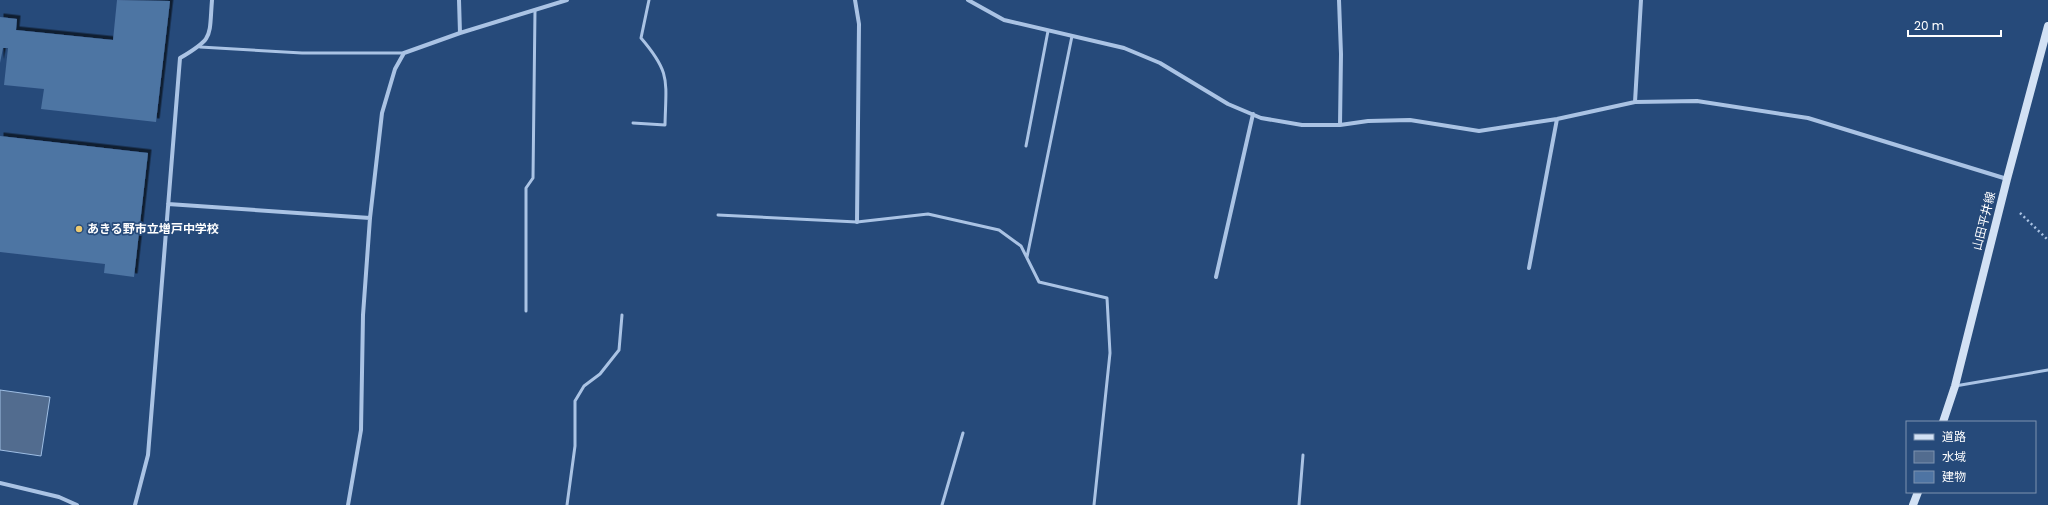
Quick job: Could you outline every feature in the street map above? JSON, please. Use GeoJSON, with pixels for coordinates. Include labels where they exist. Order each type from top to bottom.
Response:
{"type":"FeatureCollection","features":[{"type":"Feature","properties":{"kind":"main road","name":"山田平井線"},"geometry":{"type":"LineString","coordinates":[[1943,421],[1955,386],[2007,179],[2048,26]]}},
{"type":"Feature","properties":{"kind":"main road"},"geometry":{"type":"LineString","coordinates":[[1913,505],[1918,493]]}},
{"type":"Feature","properties":{"kind":"street"},"geometry":{"type":"LineString","coordinates":[[135,505],[148,455],[180,58],[200,46],[209,37],[212,0]]}},
{"type":"Feature","properties":{"kind":"street"},"geometry":{"type":"LineString","coordinates":[[459,0],[460,33]]}},
{"type":"Feature","properties":{"kind":"street"},"geometry":{"type":"LineString","coordinates":[[348,505],[361,430],[364,316],[370,218],[382,113],[395,69],[404,53],[460,33],[567,0]]}},
{"type":"Feature","properties":{"kind":"street"},"geometry":{"type":"LineString","coordinates":[[855,0],[859,24],[858,222]]}},
{"type":"Feature","properties":{"kind":"street"},"geometry":{"type":"LineString","coordinates":[[968,0],[1004,20],[1124,48],[1160,63],[1228,104],[1261,118],[1302,125],[1340,125],[1368,121],[1410,120],[1479,131],[1557,119],[1635,102],[1697,101],[1808,118],[2007,179]]}},
{"type":"Feature","properties":{"kind":"street"},"geometry":{"type":"LineString","coordinates":[[1339,0],[1341,54],[1340,125]]}},
{"type":"Feature","properties":{"kind":"street"},"geometry":{"type":"LineString","coordinates":[[1635,102],[1641,0]]}},
{"type":"Feature","properties":{"kind":"street"},"geometry":{"type":"LineString","coordinates":[[1216,277],[1253,114]]}},
{"type":"Feature","properties":{"kind":"street"},"geometry":{"type":"LineString","coordinates":[[1528,268],[1557,119]]}},
{"type":"Feature","properties":{"kind":"street"},"geometry":{"type":"LineString","coordinates":[[168,204],[370,218]]}},
{"type":"Feature","properties":{"kind":"street"},"geometry":{"type":"LineString","coordinates":[[0,483],[59,497],[77,505]]}},
{"type":"Feature","properties":{"kind":"lane"},"geometry":{"type":"LineString","coordinates":[[633,123],[664,125],[666,78],[658,58],[640,38],[649,0]]}},
{"type":"Feature","properties":{"kind":"lane"},"geometry":{"type":"LineString","coordinates":[[526,311],[526,188],[532,178],[534,10]]}},
{"type":"Feature","properties":{"kind":"lane"},"geometry":{"type":"LineString","coordinates":[[1026,146],[1048,31]]}},
{"type":"Feature","properties":{"kind":"lane"},"geometry":{"type":"LineString","coordinates":[[1027,257],[1072,36]]}},
{"type":"Feature","properties":{"kind":"lane"},"geometry":{"type":"LineString","coordinates":[[200,46],[302,53],[404,53]]}},
{"type":"Feature","properties":{"kind":"lane"},"geometry":{"type":"LineString","coordinates":[[718,215],[858,222],[928,214],[999,230],[1021,246],[1040,282],[1107,298],[1110,353],[1094,505]]}},
{"type":"Feature","properties":{"kind":"lane"},"geometry":{"type":"LineString","coordinates":[[567,505],[575,446],[575,401],[584,386],[600,374],[619,350],[622,315]]}},
{"type":"Feature","properties":{"kind":"lane"},"geometry":{"type":"LineString","coordinates":[[1955,386],[2048,370]]}},
{"type":"Feature","properties":{"kind":"lane"},"geometry":{"type":"LineString","coordinates":[[942,505],[962,433]]}},
{"type":"Feature","properties":{"kind":"lane"},"geometry":{"type":"LineString","coordinates":[[1299,505],[1303,456]]}},
{"type":"Feature","properties":{"kind":"path"},"geometry":{"type":"LineString","coordinates":[[2003,196],[2048,240]]}},
{"type":"Feature","properties":{"kind":"water"},"geometry":{"type":"Polygon","coordinates":[[[0,390],[50,397],[41,456],[0,450],[0,390]]]}},
{"type":"Feature","properties":{"kind":"building"},"geometry":{"type":"Polygon","coordinates":[[[117,0],[170,1],[156,122],[41,109],[44,89],[4,85],[8,48],[3,48],[0,63],[0,17],[17,19],[16,30],[113,40],[117,0]]]}},
{"type":"Feature","properties":{"kind":"building"},"geometry":{"type":"Polygon","coordinates":[[[0,136],[148,153],[134,277],[104,273],[105,264],[0,252],[0,136]]]}},
{"type":"Feature","properties":{"kind":"place","name":"あきる野市立増戸中学校"},"geometry":{"type":"Point","coordinates":[79,229]}}]}
